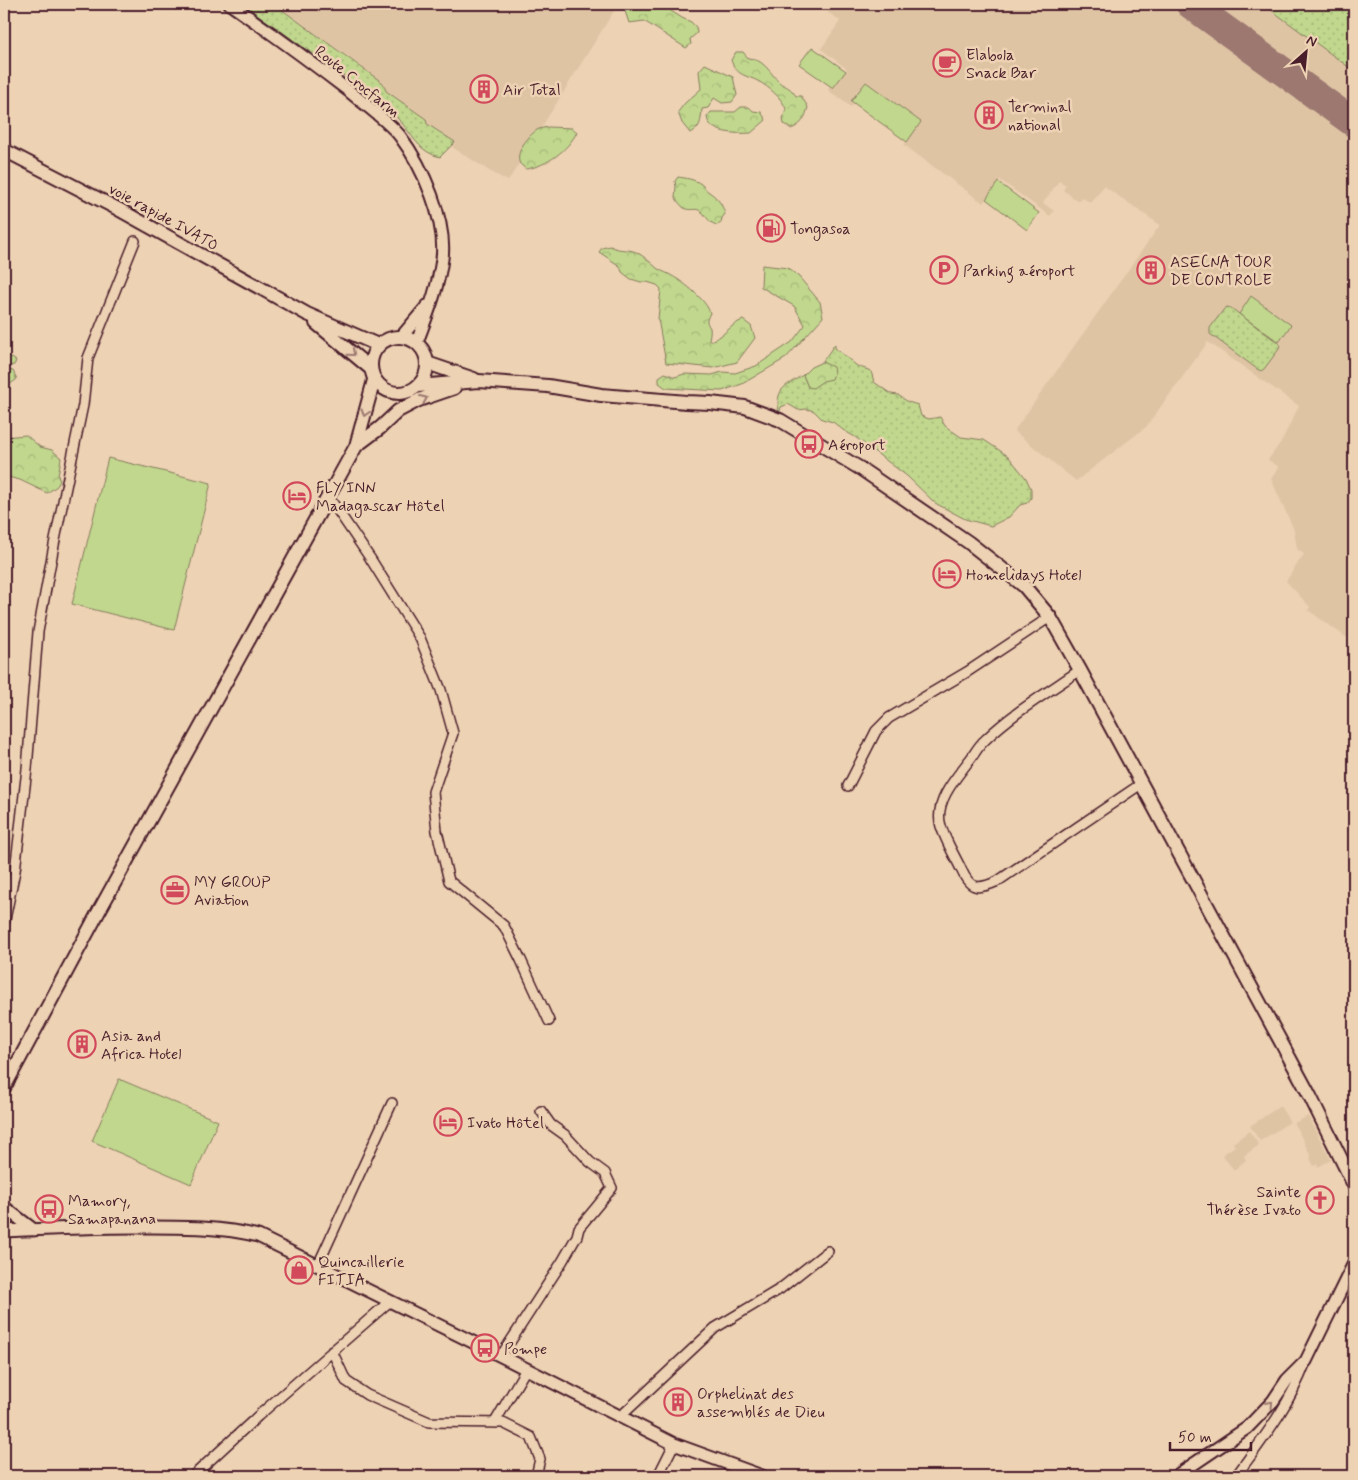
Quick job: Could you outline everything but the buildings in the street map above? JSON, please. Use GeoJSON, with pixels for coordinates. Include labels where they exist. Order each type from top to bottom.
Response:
{"type":"FeatureCollection","features":[{"type":"Feature","properties":{"kind":"main road","name":"voie rapide IVATO"},"geometry":{"type":"LineString","coordinates":[[4,150],[118,209],[307,314]]}},
{"type":"Feature","properties":{"kind":"main road"},"geometry":{"type":"LineString","coordinates":[[307,314],[378,345]]}},
{"type":"Feature","properties":{"kind":"main road"},"geometry":{"type":"LineString","coordinates":[[307,314],[372,374],[383,389],[395,393],[478,381],[548,386],[601,395],[745,407],[780,420],[846,460],[968,542],[1024,586],[1050,617],[1080,670],[1309,1094],[1354,1182]]}},
{"type":"Feature","properties":{"kind":"main road"},"geometry":{"type":"LineString","coordinates":[[4,1088],[112,887],[356,446],[425,376],[427,363],[423,350],[417,342],[402,336],[389,338],[378,345],[372,356],[372,374],[356,446]]}},
{"type":"Feature","properties":{"kind":"main road"},"geometry":{"type":"LineString","coordinates":[[427,363],[478,381]]}},
{"type":"Feature","properties":{"kind":"main road"},"geometry":{"type":"LineString","coordinates":[[356,446],[380,428],[398,411],[419,400],[448,389],[478,381]]}},
{"type":"Feature","properties":{"kind":"street","name":"Route Crocfarm"},"geometry":{"type":"LineString","coordinates":[[230,4],[316,65],[366,105],[399,136],[424,176],[442,235],[442,258],[435,297],[417,342]]}},
{"type":"Feature","properties":{"kind":"street"},"geometry":{"type":"LineString","coordinates":[[4,924],[18,852],[27,770],[38,632],[83,405],[88,358],[135,241]]}},
{"type":"Feature","properties":{"kind":"street"},"geometry":{"type":"LineString","coordinates":[[402,336],[435,297]]}},
{"type":"Feature","properties":{"kind":"street"},"geometry":{"type":"LineString","coordinates":[[328,496],[370,558],[420,638],[442,690],[453,733],[433,792],[437,831],[449,881],[504,926],[549,1021]]}},
{"type":"Feature","properties":{"kind":"street"},"geometry":{"type":"LineString","coordinates":[[848,786],[876,731],[889,718],[967,672],[1050,617]]}},
{"type":"Feature","properties":{"kind":"street"},"geometry":{"type":"LineString","coordinates":[[1080,670],[1021,711],[984,741],[956,777],[946,794],[940,812],[940,824],[964,876],[973,886],[982,888],[998,881],[1141,784]]}},
{"type":"Feature","properties":{"kind":"street"},"geometry":{"type":"LineString","coordinates":[[318,1264],[392,1103]]}},
{"type":"Feature","properties":{"kind":"street"},"geometry":{"type":"LineString","coordinates":[[502,1356],[562,1262],[577,1236],[579,1228],[612,1188],[605,1173],[590,1162],[565,1135],[551,1125],[541,1111]]}},
{"type":"Feature","properties":{"kind":"street"},"geometry":{"type":"LineString","coordinates":[[4,1207],[34,1230]]}},
{"type":"Feature","properties":{"kind":"street"},"geometry":{"type":"LineString","coordinates":[[4,1231],[195,1226],[258,1236],[318,1264],[389,1302],[502,1356],[674,1444],[762,1476]]}},
{"type":"Feature","properties":{"kind":"street"},"geometry":{"type":"LineString","coordinates":[[620,1417],[715,1328],[780,1289],[828,1251]]}},
{"type":"Feature","properties":{"kind":"street"},"geometry":{"type":"LineString","coordinates":[[1236,1476],[1271,1430],[1290,1400],[1306,1361],[1354,1264]]}},
{"type":"Feature","properties":{"kind":"street"},"geometry":{"type":"LineString","coordinates":[[193,1476],[389,1302]]}},
{"type":"Feature","properties":{"kind":"street"},"geometry":{"type":"LineString","coordinates":[[332,1351],[346,1381],[367,1395],[428,1422],[503,1423],[530,1437],[540,1459],[536,1476]]}},
{"type":"Feature","properties":{"kind":"street"},"geometry":{"type":"LineString","coordinates":[[1176,1476],[1247,1428],[1273,1401],[1287,1380],[1306,1361]]}},
{"type":"Feature","properties":{"kind":"street"},"geometry":{"type":"LineString","coordinates":[[495,1422],[526,1369]]}},
{"type":"Feature","properties":{"kind":"street"},"geometry":{"type":"LineString","coordinates":[[658,1476],[674,1444]]}},
{"type":"Feature","properties":{"kind":"shaded area"},"geometry":{"type":"Polygon","coordinates":[[[274,4],[622,4],[614,11],[508,181],[452,147],[455,142],[427,124],[426,119],[386,91],[360,65],[274,4]]]}},
{"type":"Feature","properties":{"kind":"shaded area"},"geometry":{"type":"Polygon","coordinates":[[[817,4],[1354,4],[1354,643],[1308,610],[1310,607],[1286,581],[1304,554],[1297,549],[1294,530],[1271,479],[1279,467],[1268,460],[1281,442],[1299,406],[1208,342],[1146,427],[1076,481],[1014,431],[1160,225],[1104,186],[1091,203],[1081,197],[1078,201],[1063,190],[1066,185],[1059,181],[1043,203],[1054,211],[1050,216],[1000,180],[983,203],[904,145],[921,122],[866,82],[851,101],[854,103],[851,107],[828,90],[830,86],[833,88],[847,69],[821,49],[840,21],[817,4]]]}},
{"type":"Feature","properties":{"kind":"shaded area"},"geometry":{"type":"Polygon","coordinates":[[[1280,1106],[1290,1122],[1260,1141],[1250,1126],[1280,1106]]]}},
{"type":"Feature","properties":{"kind":"shaded area"},"geometry":{"type":"Polygon","coordinates":[[[1308,1116],[1331,1160],[1318,1167],[1317,1164],[1314,1166],[1294,1123],[1308,1116]]]}},
{"type":"Feature","properties":{"kind":"shaded area"},"geometry":{"type":"Polygon","coordinates":[[[1249,1131],[1259,1145],[1244,1156],[1246,1160],[1234,1170],[1222,1155],[1235,1146],[1233,1143],[1249,1131]]]}},
{"type":"Feature","properties":{"kind":"green space"},"geometry":{"type":"Polygon","coordinates":[[[243,4],[274,4],[383,83],[386,91],[426,119],[427,124],[455,142],[440,157],[428,152],[386,106],[243,4]]]}},
{"type":"Feature","properties":{"kind":"green space"},"geometry":{"type":"Polygon","coordinates":[[[626,4],[660,4],[691,22],[696,27],[697,33],[690,39],[691,44],[686,48],[644,21],[629,23],[625,11],[626,4]]]}},
{"type":"Feature","properties":{"kind":"green space"},"geometry":{"type":"Polygon","coordinates":[[[1263,4],[1354,4],[1354,71],[1263,4]]]}},
{"type":"Feature","properties":{"kind":"green space"},"geometry":{"type":"Polygon","coordinates":[[[812,47],[846,71],[833,88],[799,64],[812,47]]]}},
{"type":"Feature","properties":{"kind":"green space"},"geometry":{"type":"Polygon","coordinates":[[[736,52],[743,52],[748,58],[762,63],[780,83],[791,90],[796,96],[801,96],[808,107],[801,123],[791,129],[784,124],[783,119],[786,109],[781,101],[766,86],[738,72],[731,60],[736,52]]]}},
{"type":"Feature","properties":{"kind":"green space"},"geometry":{"type":"Polygon","coordinates":[[[705,64],[733,77],[737,95],[732,102],[722,103],[714,98],[708,108],[702,109],[698,127],[690,133],[682,123],[678,112],[701,89],[699,71],[705,64]]]}},
{"type":"Feature","properties":{"kind":"green space"},"geometry":{"type":"Polygon","coordinates":[[[866,82],[921,122],[907,142],[851,101],[866,82]]]}},
{"type":"Feature","properties":{"kind":"green space"},"geometry":{"type":"Polygon","coordinates":[[[741,107],[749,107],[753,111],[761,112],[766,120],[751,133],[725,132],[718,130],[709,123],[707,117],[711,112],[735,112],[741,107]]]}},
{"type":"Feature","properties":{"kind":"green space"},"geometry":{"type":"Polygon","coordinates":[[[548,127],[572,128],[577,132],[568,145],[556,156],[549,161],[526,169],[520,164],[520,150],[537,130],[548,127]]]}},
{"type":"Feature","properties":{"kind":"green space"},"geometry":{"type":"Polygon","coordinates":[[[678,177],[698,182],[717,199],[725,214],[721,223],[714,224],[702,212],[696,209],[686,209],[681,205],[675,197],[675,181],[678,177]]]}},
{"type":"Feature","properties":{"kind":"green space"},"geometry":{"type":"Polygon","coordinates":[[[998,182],[1039,213],[1027,230],[986,199],[998,182]]]}},
{"type":"Feature","properties":{"kind":"green space"},"geometry":{"type":"Polygon","coordinates":[[[610,246],[636,252],[658,269],[689,287],[704,303],[710,313],[707,321],[710,330],[709,341],[719,337],[743,320],[751,326],[755,338],[737,362],[713,368],[666,363],[658,319],[661,289],[657,285],[631,279],[622,272],[620,266],[599,252],[602,248],[610,246]]]}},
{"type":"Feature","properties":{"kind":"green space"},"geometry":{"type":"Polygon","coordinates":[[[762,265],[788,268],[799,277],[820,302],[823,317],[786,358],[742,384],[722,391],[666,388],[659,383],[659,377],[665,373],[675,377],[684,374],[712,375],[722,372],[735,373],[756,366],[792,342],[805,325],[794,306],[761,287],[762,265]]]}},
{"type":"Feature","properties":{"kind":"green space"},"geometry":{"type":"Polygon","coordinates":[[[1251,296],[1291,325],[1279,342],[1239,314],[1251,296]]]}},
{"type":"Feature","properties":{"kind":"green space"},"geometry":{"type":"Polygon","coordinates":[[[1227,307],[1280,344],[1279,349],[1261,371],[1210,334],[1210,328],[1227,307]]]}},
{"type":"Feature","properties":{"kind":"green space"},"geometry":{"type":"Polygon","coordinates":[[[835,344],[835,348],[857,366],[871,371],[874,382],[891,394],[898,395],[908,402],[918,405],[921,416],[929,419],[940,417],[945,426],[961,437],[984,440],[1008,456],[1026,478],[1031,489],[1031,498],[1027,503],[1020,505],[1009,517],[991,526],[965,519],[935,503],[907,476],[855,437],[833,422],[822,419],[814,411],[807,409],[798,410],[788,404],[781,407],[779,414],[778,399],[782,389],[803,375],[808,387],[827,366],[822,362],[835,344]]]}},
{"type":"Feature","properties":{"kind":"green space"},"geometry":{"type":"Polygon","coordinates":[[[4,352],[16,361],[14,365],[10,366],[9,370],[13,371],[17,379],[4,389],[4,352]]]}},
{"type":"Feature","properties":{"kind":"green space"},"geometry":{"type":"Polygon","coordinates":[[[822,362],[833,367],[832,379],[823,381],[813,388],[808,387],[803,375],[811,367],[822,362]]]}},
{"type":"Feature","properties":{"kind":"green space"},"geometry":{"type":"Polygon","coordinates":[[[26,435],[40,447],[52,450],[61,458],[58,476],[60,481],[57,486],[47,493],[20,480],[4,476],[4,437],[26,435]]]}},
{"type":"Feature","properties":{"kind":"green space"},"geometry":{"type":"Polygon","coordinates":[[[108,458],[211,483],[174,630],[72,604],[108,458]]]}},
{"type":"Feature","properties":{"kind":"green space"},"geometry":{"type":"Polygon","coordinates":[[[119,1079],[218,1121],[191,1184],[92,1141],[119,1079]]]}},
{"type":"Feature","properties":{"kind":"taxiway"},"geometry":{"type":"LineString","coordinates":[[1190,4],[1354,123]]}},
{"type":"Feature","properties":{"kind":"place","name":"Elabola Snack Bar"},"geometry":{"type":"Point","coordinates":[947,63]}},
{"type":"Feature","properties":{"kind":"place","name":"Air Total"},"geometry":{"type":"Point","coordinates":[484,89]}},
{"type":"Feature","properties":{"kind":"place","name":"Terminal national"},"geometry":{"type":"Point","coordinates":[989,115]}},
{"type":"Feature","properties":{"kind":"place","name":"Tongasoa"},"geometry":{"type":"Point","coordinates":[771,228]}},
{"type":"Feature","properties":{"kind":"place","name":"Parking aéroport"},"geometry":{"type":"Point","coordinates":[944,270]}},
{"type":"Feature","properties":{"kind":"place","name":"ASECNA TOUR DE CONTROLE"},"geometry":{"type":"Point","coordinates":[1151,270]}},
{"type":"Feature","properties":{"kind":"place","name":"Aéroport"},"geometry":{"type":"Point","coordinates":[809,444]}},
{"type":"Feature","properties":{"kind":"place","name":"FLY INN Madagascar Hôtel"},"geometry":{"type":"Point","coordinates":[297,496]}},
{"type":"Feature","properties":{"kind":"place","name":"Homelidays Hotel"},"geometry":{"type":"Point","coordinates":[947,574]}},
{"type":"Feature","properties":{"kind":"place","name":"MY GROUP Aviation"},"geometry":{"type":"Point","coordinates":[175,890]}},
{"type":"Feature","properties":{"kind":"place","name":"Asia and Africa Hotel"},"geometry":{"type":"Point","coordinates":[82,1044]}},
{"type":"Feature","properties":{"kind":"place","name":"Ivato Hôtel"},"geometry":{"type":"Point","coordinates":[448,1122]}},
{"type":"Feature","properties":{"kind":"place","name":"Sainte Thérèse Ivato"},"geometry":{"type":"Point","coordinates":[1320,1200]}},
{"type":"Feature","properties":{"kind":"place","name":"Mamory, Samapanana"},"geometry":{"type":"Point","coordinates":[49,1209]}},
{"type":"Feature","properties":{"kind":"place","name":"Quincaillerie FITIA"},"geometry":{"type":"Point","coordinates":[299,1270]}},
{"type":"Feature","properties":{"kind":"place","name":"Pompe"},"geometry":{"type":"Point","coordinates":[485,1348]}},
{"type":"Feature","properties":{"kind":"place","name":"Orphelinat des assemblés de Dieu"},"geometry":{"type":"Point","coordinates":[678,1402]}}]}
